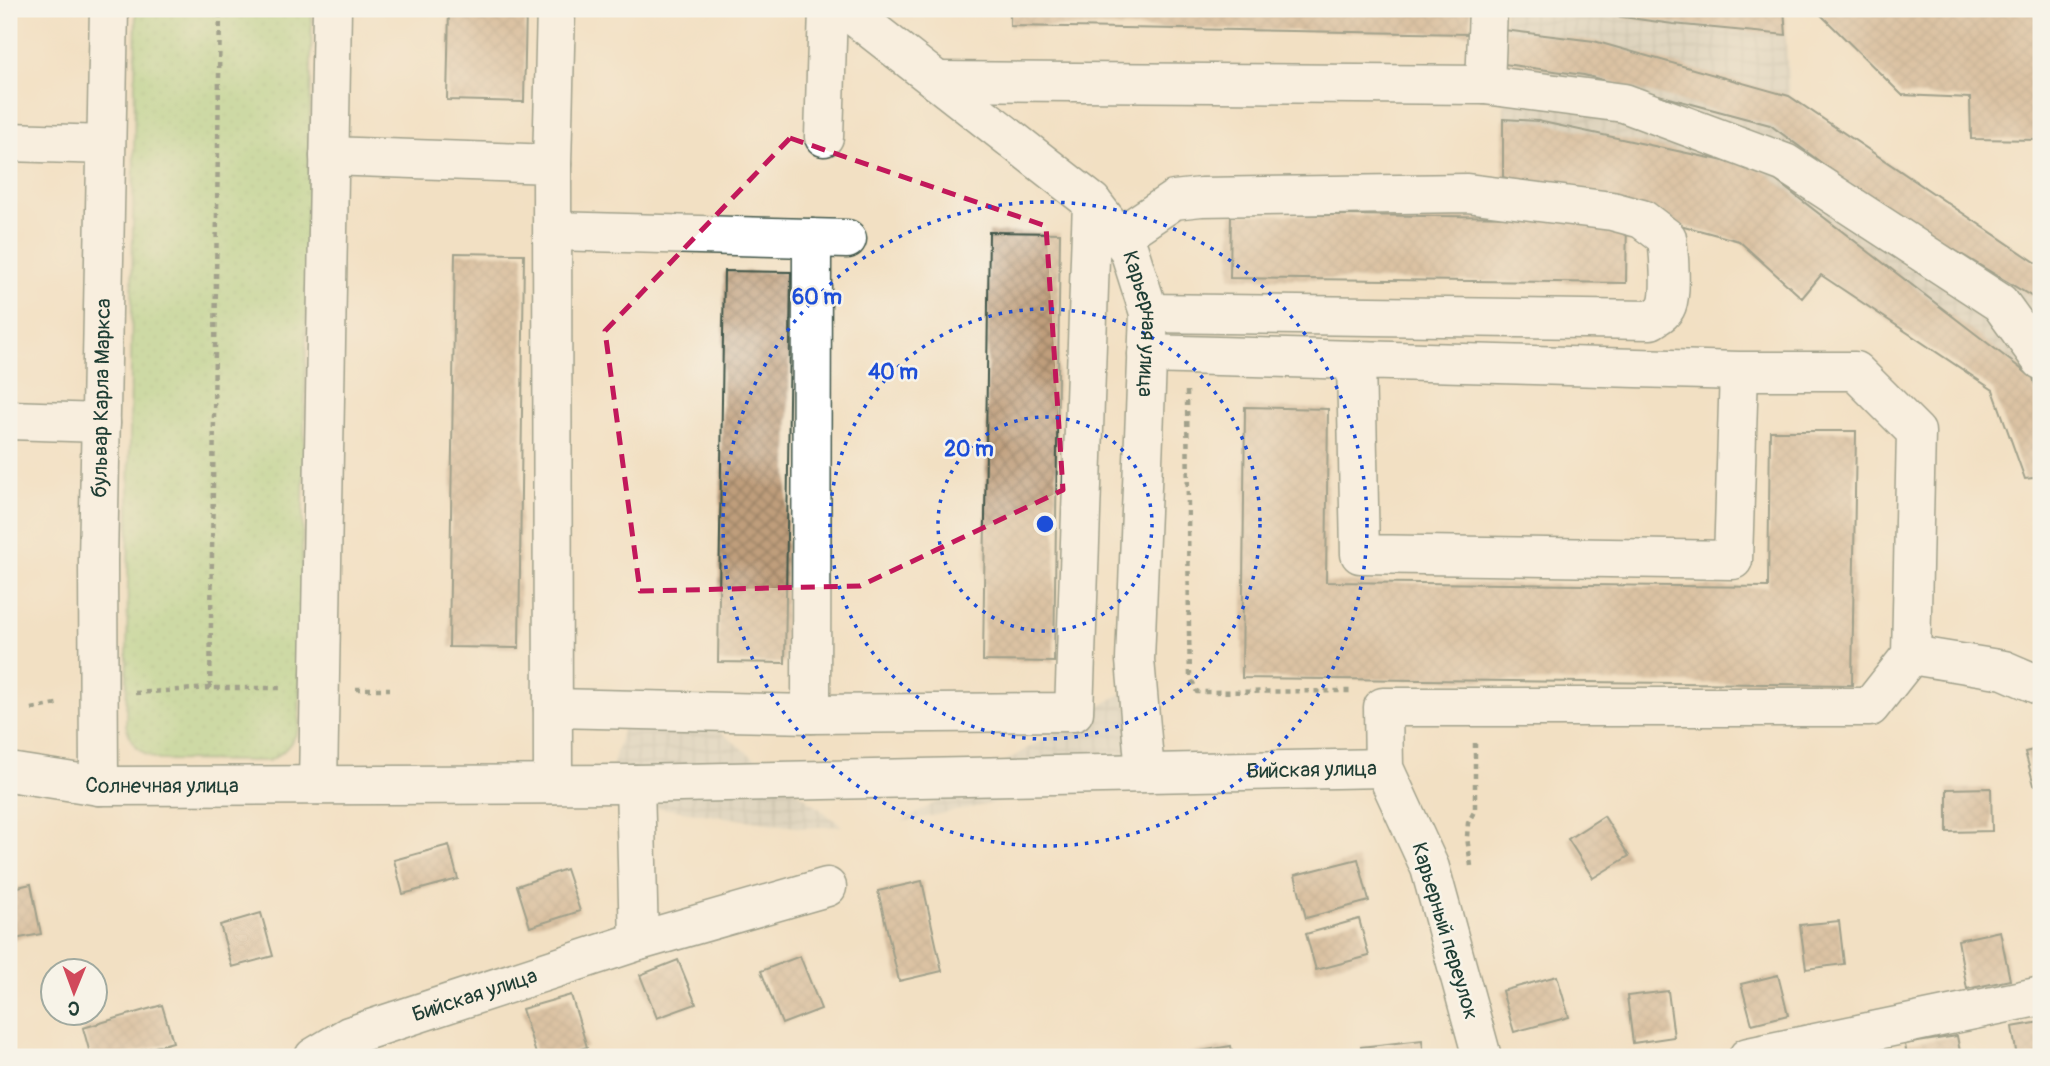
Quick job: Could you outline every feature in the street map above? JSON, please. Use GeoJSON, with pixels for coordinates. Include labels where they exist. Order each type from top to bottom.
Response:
{"type":"FeatureCollection","features":[{"type":"Feature","properties":{"kind":"street","name":"бульвар Карла Маркса"},"geometry":{"type":"LineString","coordinates":[[99,786],[101,423],[109,9]]}},
{"type":"Feature","properties":{"kind":"street"},"geometry":{"type":"LineString","coordinates":[[318,785],[317,688],[332,9]]}},
{"type":"Feature","properties":{"kind":"street"},"geometry":{"type":"LineString","coordinates":[[553,784],[552,164],[556,9]]}},
{"type":"Feature","properties":{"kind":"street"},"geometry":{"type":"LineString","coordinates":[[824,137],[828,9]]}},
{"type":"Feature","properties":{"kind":"street","name":"Карьерная улица"},"geometry":{"type":"LineString","coordinates":[[845,9],[1092,202],[1129,250],[1149,313],[1135,660],[1146,772]]}},
{"type":"Feature","properties":{"kind":"street"},"geometry":{"type":"LineString","coordinates":[[1485,85],[1488,9]]}},
{"type":"Feature","properties":{"kind":"street"},"geometry":{"type":"LineString","coordinates":[[937,81],[1485,85],[1624,103],[1785,163],[2000,303],[2041,360]]}},
{"type":"Feature","properties":{"kind":"street"},"geometry":{"type":"LineString","coordinates":[[9,142],[107,145]]}},
{"type":"Feature","properties":{"kind":"street"},"geometry":{"type":"LineString","coordinates":[[329,156],[552,164]]}},
{"type":"Feature","properties":{"kind":"street"},"geometry":{"type":"LineString","coordinates":[[1119,237],[1174,200],[1201,197],[1467,193],[1612,211],[1642,219],[1667,238],[1668,304],[1661,314],[1651,320],[1149,313]]}},
{"type":"Feature","properties":{"kind":"street"},"geometry":{"type":"LineString","coordinates":[[554,708],[811,714],[1074,712],[1092,202]]}},
{"type":"Feature","properties":{"kind":"street"},"geometry":{"type":"LineString","coordinates":[[552,231],[830,238],[811,714]]}},
{"type":"Feature","properties":{"kind":"street"},"geometry":{"type":"LineString","coordinates":[[1147,354],[1739,372],[1855,371],[1916,432],[1911,655],[2004,670],[2041,686]]}},
{"type":"Feature","properties":{"kind":"street"},"geometry":{"type":"LineString","coordinates":[[1356,360],[1360,554],[1733,560],[1739,372]]}},
{"type":"Feature","properties":{"kind":"street"},"geometry":{"type":"LineString","coordinates":[[9,420],[101,423]]}},
{"type":"Feature","properties":{"kind":"street","name":"Бийская улица"},"geometry":{"type":"LineString","coordinates":[[553,784],[1384,768],[1383,707],[1870,707],[1911,655]]}},
{"type":"Feature","properties":{"kind":"street","name":"Карьерный переулок"},"geometry":{"type":"LineString","coordinates":[[1384,768],[1430,867],[1482,1057]]}},
{"type":"Feature","properties":{"kind":"street","name":"Солнечная улица"},"geometry":{"type":"LineString","coordinates":[[9,772],[99,786],[553,784]]}},
{"type":"Feature","properties":{"kind":"street"},"geometry":{"type":"LineString","coordinates":[[635,784],[639,941]]}},
{"type":"Feature","properties":{"kind":"street","name":"Бийская улица"},"geometry":{"type":"LineString","coordinates":[[314,1057],[349,1036],[639,941],[827,887]]}},
{"type":"Feature","properties":{"kind":"street"},"geometry":{"type":"LineString","coordinates":[[1748,1057],[2041,996]]}},
{"type":"Feature","properties":{"kind":"path"},"geometry":{"type":"LineString","coordinates":[[210,688],[220,9]]}},
{"type":"Feature","properties":{"kind":"path"},"geometry":{"type":"LineString","coordinates":[[1187,355],[1190,676],[1196,692],[1362,691]]}},
{"type":"Feature","properties":{"kind":"path"},"geometry":{"type":"LineString","coordinates":[[32,709],[98,695],[210,688],[390,689]]}},
{"type":"Feature","properties":{"kind":"path"},"geometry":{"type":"LineString","coordinates":[[1471,870],[1467,837],[1468,823],[1475,810],[1476,707]]}},
{"type":"Feature","properties":{"kind":"highlighted area"},"geometry":{"type":"Polygon","coordinates":[[[790,138],[1046,226],[1063,490],[860,586],[640,591],[605,331],[790,138]]]}},
{"type":"Feature","properties":{"kind":"shaded area"},"geometry":{"type":"Polygon","coordinates":[[[1505,9],[1784,9],[1789,96],[2041,266],[2041,477],[2025,479],[1993,390],[1821,275],[1739,241],[1503,177],[1505,9]]]}},
{"type":"Feature","properties":{"kind":"shaded area"},"geometry":{"type":"Polygon","coordinates":[[[1124,692],[1145,772],[902,822],[1124,692]]]}},
{"type":"Feature","properties":{"kind":"shaded area"},"geometry":{"type":"Polygon","coordinates":[[[625,720],[708,722],[842,826],[802,828],[603,800],[625,720]]]}},
{"type":"Feature","properties":{"kind":"green space"},"geometry":{"type":"Polygon","coordinates":[[[136,9],[312,9],[299,728],[287,748],[268,761],[159,760],[137,747],[126,725],[136,9]]]}},
{"type":"Feature","properties":{"kind":"building"},"geometry":{"type":"Polygon","coordinates":[[[449,9],[526,9],[524,102],[447,100],[449,9]]]}},
{"type":"Feature","properties":{"kind":"building"},"geometry":{"type":"Polygon","coordinates":[[[1010,9],[1471,9],[1470,34],[1010,26],[1010,9]]]}},
{"type":"Feature","properties":{"kind":"building"},"geometry":{"type":"Polygon","coordinates":[[[1565,9],[1784,9],[1786,35],[1673,24],[1565,9]]]}},
{"type":"Feature","properties":{"kind":"building"},"geometry":{"type":"Polygon","coordinates":[[[1815,9],[2041,9],[2041,140],[1971,139],[1970,98],[1902,95],[1815,9]]]}},
{"type":"Feature","properties":{"kind":"building"},"geometry":{"type":"Polygon","coordinates":[[[1504,30],[1594,41],[1789,96],[2041,266],[2041,302],[1876,203],[1770,125],[1584,75],[1504,64],[1504,30]]]}},
{"type":"Feature","properties":{"kind":"building"},"geometry":{"type":"Polygon","coordinates":[[[1503,119],[1538,121],[1761,169],[2033,378],[2041,405],[2041,477],[2025,479],[1993,390],[1821,275],[1802,298],[1739,241],[1503,177],[1503,119]]]}},
{"type":"Feature","properties":{"kind":"building"},"geometry":{"type":"Polygon","coordinates":[[[1231,214],[1627,218],[1626,283],[1230,278],[1231,214]]]}},
{"type":"Feature","properties":{"kind":"building"},"geometry":{"type":"Polygon","coordinates":[[[989,232],[1060,233],[1054,662],[983,661],[989,232]]]}},
{"type":"Feature","properties":{"kind":"building"},"geometry":{"type":"Polygon","coordinates":[[[455,253],[524,254],[519,648],[449,647],[455,253]]]}},
{"type":"Feature","properties":{"kind":"building"},"geometry":{"type":"Polygon","coordinates":[[[724,271],[791,272],[785,663],[718,662],[724,271]]]}},
{"type":"Feature","properties":{"kind":"building"},"geometry":{"type":"Polygon","coordinates":[[[1245,407],[1328,409],[1326,582],[1768,587],[1770,431],[1856,431],[1852,685],[1242,678],[1245,407]]]}},
{"type":"Feature","properties":{"kind":"building"},"geometry":{"type":"Polygon","coordinates":[[[2041,748],[2041,784],[2034,785],[2025,752],[2041,748]]]}},
{"type":"Feature","properties":{"kind":"building"},"geometry":{"type":"Polygon","coordinates":[[[1991,788],[1992,831],[1947,832],[1947,789],[1991,788]]]}},
{"type":"Feature","properties":{"kind":"building"},"geometry":{"type":"Polygon","coordinates":[[[1604,816],[1629,856],[1593,878],[1568,839],[1604,816]]]}},
{"type":"Feature","properties":{"kind":"building"},"geometry":{"type":"Polygon","coordinates":[[[449,845],[458,879],[403,894],[394,860],[449,845]]]}},
{"type":"Feature","properties":{"kind":"building"},"geometry":{"type":"Polygon","coordinates":[[[1358,859],[1369,901],[1306,918],[1295,875],[1358,859]]]}},
{"type":"Feature","properties":{"kind":"building"},"geometry":{"type":"Polygon","coordinates":[[[566,869],[580,911],[530,927],[517,886],[566,869]]]}},
{"type":"Feature","properties":{"kind":"building"},"geometry":{"type":"Polygon","coordinates":[[[922,881],[942,971],[899,981],[878,891],[922,881]]]}},
{"type":"Feature","properties":{"kind":"building"},"geometry":{"type":"Polygon","coordinates":[[[31,884],[41,934],[9,940],[9,889],[31,884]]]}},
{"type":"Feature","properties":{"kind":"building"},"geometry":{"type":"Polygon","coordinates":[[[261,913],[273,956],[232,967],[220,925],[261,913]]]}},
{"type":"Feature","properties":{"kind":"building"},"geometry":{"type":"Polygon","coordinates":[[[1359,919],[1369,956],[1316,970],[1306,934],[1359,919]]]}},
{"type":"Feature","properties":{"kind":"building"},"geometry":{"type":"Polygon","coordinates":[[[1839,921],[1844,964],[1806,969],[1800,925],[1839,921]]]}},
{"type":"Feature","properties":{"kind":"building"},"geometry":{"type":"Polygon","coordinates":[[[2000,931],[2010,980],[1967,989],[1958,940],[2000,931]]]}},
{"type":"Feature","properties":{"kind":"building"},"geometry":{"type":"Polygon","coordinates":[[[800,956],[821,1009],[782,1024],[761,971],[800,956]]]}},
{"type":"Feature","properties":{"kind":"building"},"geometry":{"type":"Polygon","coordinates":[[[678,960],[696,1004],[657,1018],[640,975],[678,960]]]}},
{"type":"Feature","properties":{"kind":"building"},"geometry":{"type":"Polygon","coordinates":[[[1778,975],[1788,1015],[1752,1024],[1741,984],[1778,975]]]}},
{"type":"Feature","properties":{"kind":"building"},"geometry":{"type":"Polygon","coordinates":[[[1557,976],[1569,1017],[1514,1032],[1502,991],[1557,976]]]}},
{"type":"Feature","properties":{"kind":"building"},"geometry":{"type":"Polygon","coordinates":[[[1668,991],[1674,1037],[1633,1043],[1627,996],[1668,991]]]}},
{"type":"Feature","properties":{"kind":"building"},"geometry":{"type":"Polygon","coordinates":[[[571,995],[587,1047],[553,1057],[537,1057],[522,1009],[571,995]]]}},
{"type":"Feature","properties":{"kind":"building"},"geometry":{"type":"Polygon","coordinates":[[[162,1005],[173,1042],[118,1057],[91,1057],[83,1028],[108,1028],[108,1021],[162,1005]]]}},
{"type":"Feature","properties":{"kind":"building"},"geometry":{"type":"Polygon","coordinates":[[[2041,1022],[2041,1057],[2017,1057],[2012,1027],[2041,1022]]]}},
{"type":"Feature","properties":{"kind":"building"},"geometry":{"type":"Polygon","coordinates":[[[1957,1036],[1961,1057],[1907,1057],[1905,1044],[1957,1036]]]}},
{"type":"Feature","properties":{"kind":"building"},"geometry":{"type":"Polygon","coordinates":[[[1422,1040],[1424,1057],[1362,1057],[1361,1047],[1422,1040]]]}},
{"type":"Feature","properties":{"kind":"building"},"geometry":{"type":"Polygon","coordinates":[[[1231,1046],[1233,1057],[1188,1057],[1188,1053],[1231,1046]]]}}]}
